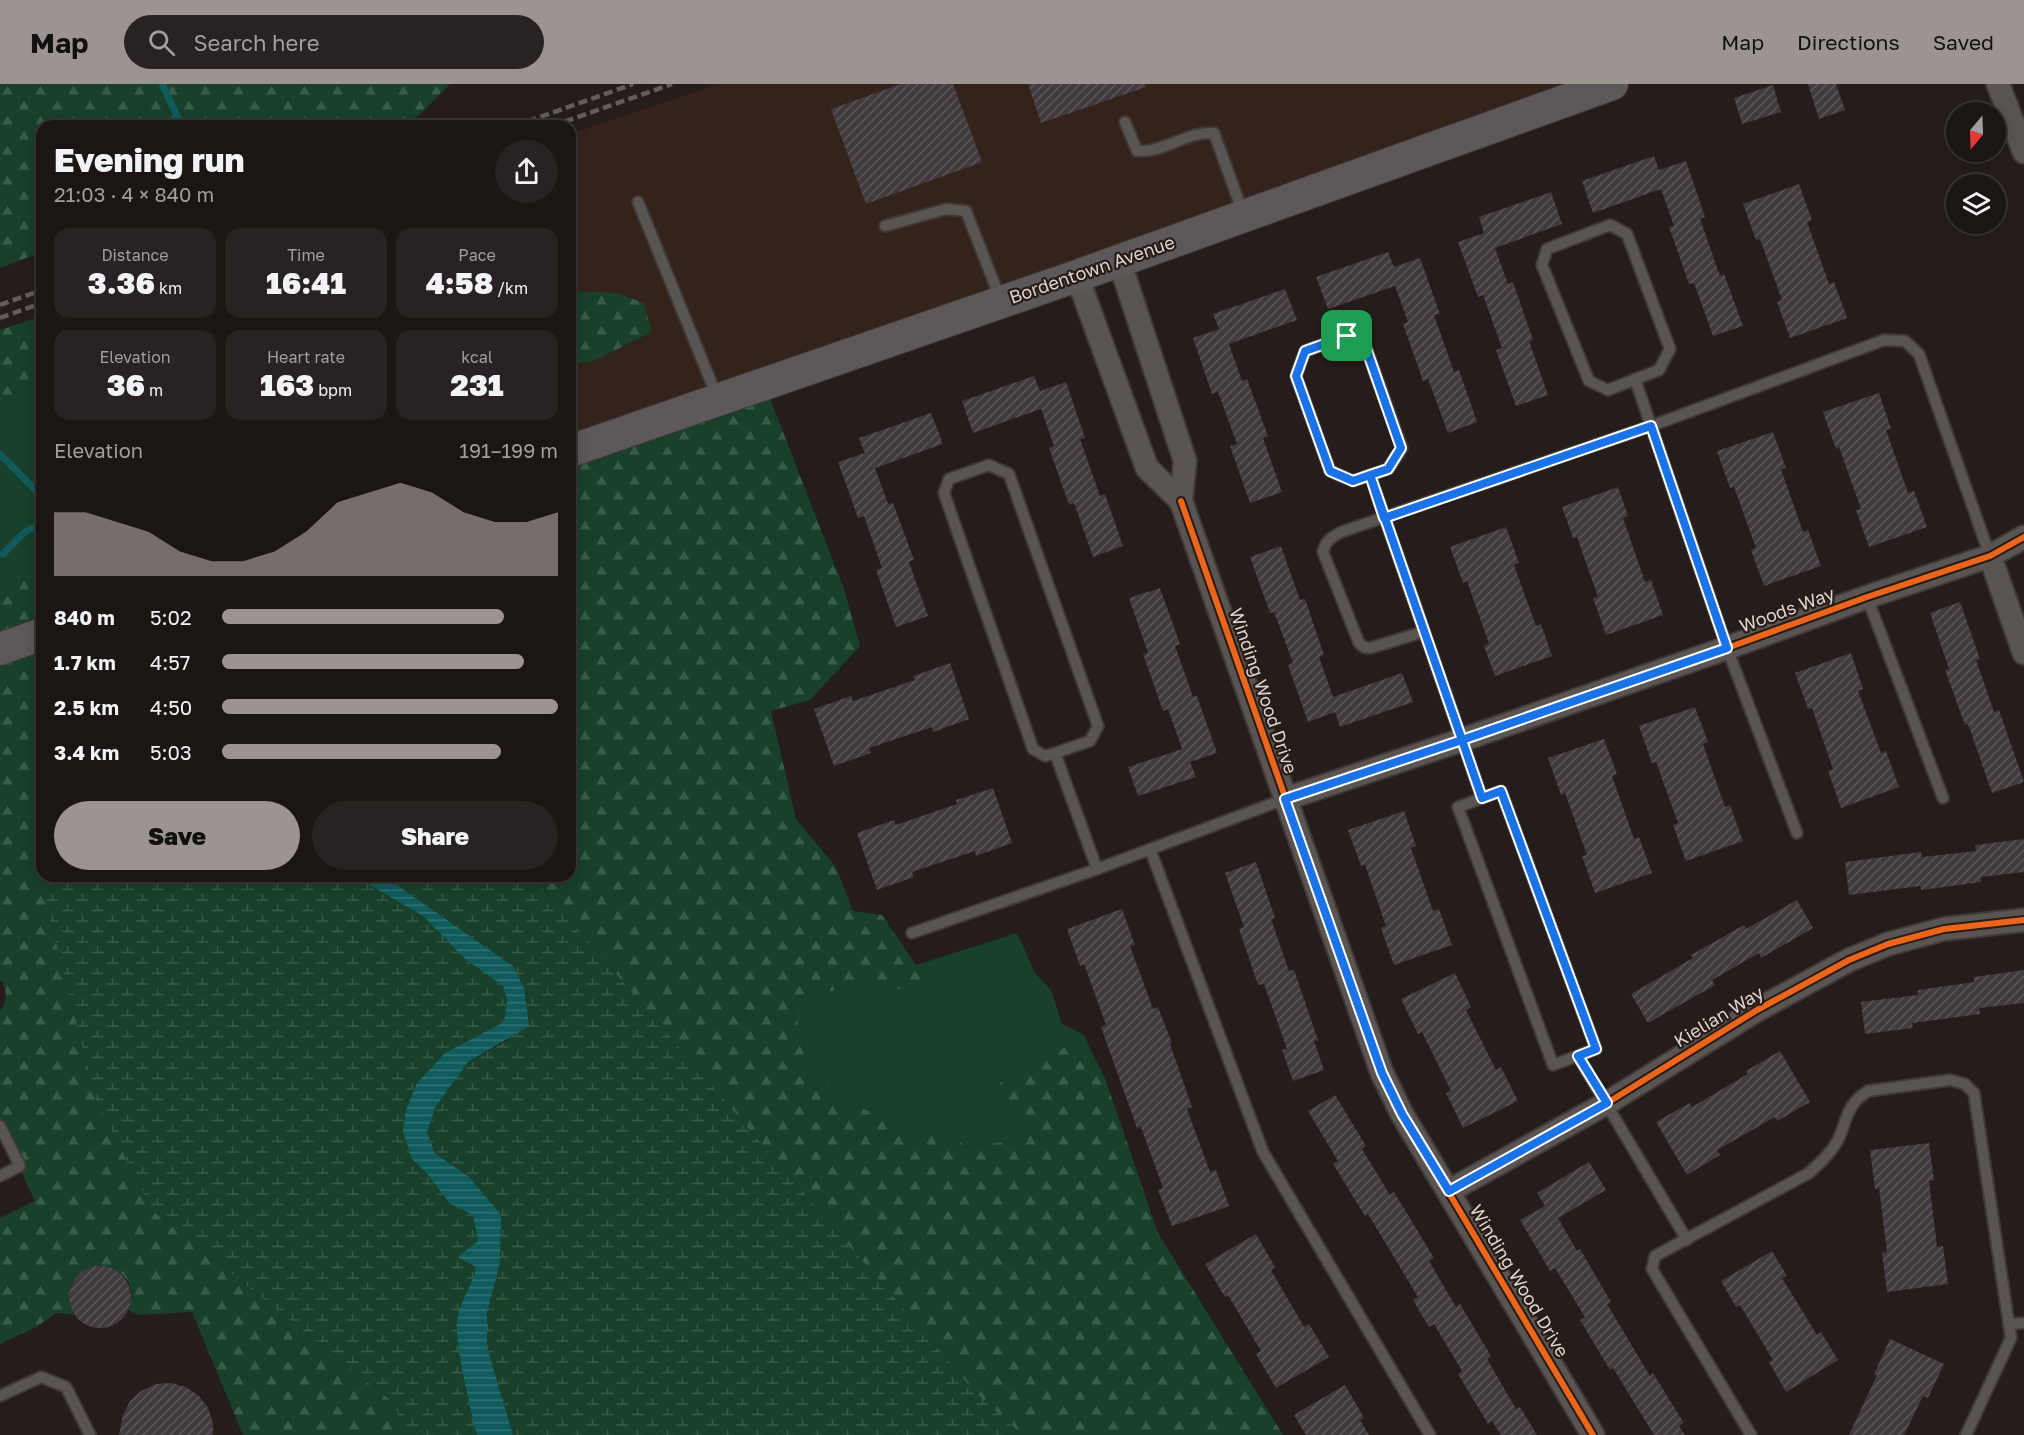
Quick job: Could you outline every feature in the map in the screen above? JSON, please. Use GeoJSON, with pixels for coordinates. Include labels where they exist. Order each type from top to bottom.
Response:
{"type":"FeatureCollection","features":[{"type":"Feature","properties":{"kind":"main road","name":"Bordentown Avenue"},"geometry":{"type":"LineString","coordinates":[[576,448],[1077,276],[1612,84]]}},
{"type":"Feature","properties":{"kind":"main road"},"geometry":{"type":"LineString","coordinates":[[0,649],[36,636]]}},
{"type":"Feature","properties":{"kind":"street"},"geometry":{"type":"LineString","coordinates":[[1998,84],[2024,152]]}},
{"type":"Feature","properties":{"kind":"street","name":"Winding Wood Drive"},"geometry":{"type":"LineString","coordinates":[[1119,260],[1185,461],[1181,501],[1382,1073],[1402,1114],[1593,1435]]}},
{"type":"Feature","properties":{"kind":"street","name":"Winding Wood Drive"},"geometry":{"type":"LineString","coordinates":[[1077,276],[1147,468],[1181,501]]}},
{"type":"Feature","properties":{"kind":"street","name":"Woods Way"},"geometry":{"type":"LineString","coordinates":[[1285,799],[1462,740],[1990,556],[2024,537]]}},
{"type":"Feature","properties":{"kind":"street"},"geometry":{"type":"LineString","coordinates":[[1990,556],[2024,654]]}},
{"type":"Feature","properties":{"kind":"street","name":"Kielian Way"},"geometry":{"type":"LineString","coordinates":[[1449,1191],[1607,1103],[1757,1010],[1849,960],[1888,944],[1944,929],[2024,920]]}},
{"type":"Feature","properties":{"kind":"lane"},"geometry":{"type":"LineString","coordinates":[[1125,122],[1137,151],[1150,152],[1203,133],[1214,134],[1244,216]]}},
{"type":"Feature","properties":{"kind":"lane"},"geometry":{"type":"LineString","coordinates":[[638,202],[718,399]]}},
{"type":"Feature","properties":{"kind":"lane"},"geometry":{"type":"LineString","coordinates":[[885,226],[946,209],[966,211],[1001,302]]}},
{"type":"Feature","properties":{"kind":"lane"},"geometry":{"type":"LineString","coordinates":[[1610,225],[1627,234],[1670,349],[1659,370],[1635,379],[1608,390],[1589,381],[1542,265],[1547,249],[1610,225]]}},
{"type":"Feature","properties":{"kind":"lane"},"geometry":{"type":"LineString","coordinates":[[1347,336],[1365,345],[1401,448],[1388,469],[1370,475],[1353,481],[1330,471],[1296,376],[1305,351],[1347,336]]}},
{"type":"Feature","properties":{"kind":"lane"},"geometry":{"type":"LineString","coordinates":[[1423,632],[1370,648],[1359,643],[1323,552],[1329,539],[1341,532],[1651,426],[1884,340],[1905,341],[1919,354],[1990,556]]}},
{"type":"Feature","properties":{"kind":"lane"},"geometry":{"type":"LineString","coordinates":[[1635,379],[1727,648],[1797,833]]}},
{"type":"Feature","properties":{"kind":"lane"},"geometry":{"type":"LineString","coordinates":[[990,465],[1009,474],[1098,726],[1090,741],[1054,753],[1045,756],[1033,749],[944,493],[949,479],[990,465]]}},
{"type":"Feature","properties":{"kind":"lane"},"geometry":{"type":"LineString","coordinates":[[1370,475],[1482,798]]}},
{"type":"Feature","properties":{"kind":"lane"},"geometry":{"type":"LineString","coordinates":[[1867,597],[1943,798]]}},
{"type":"Feature","properties":{"kind":"lane"},"geometry":{"type":"LineString","coordinates":[[1054,753],[1097,869]]}},
{"type":"Feature","properties":{"kind":"lane"},"geometry":{"type":"LineString","coordinates":[[1501,791],[1596,1049],[1578,1056],[1553,1065],[1458,807],[1501,791]]}},
{"type":"Feature","properties":{"kind":"lane"},"geometry":{"type":"LineString","coordinates":[[912,933],[1097,869],[1285,799]]}},
{"type":"Feature","properties":{"kind":"lane"},"geometry":{"type":"LineString","coordinates":[[1150,849],[1263,1152],[1430,1435]]}},
{"type":"Feature","properties":{"kind":"lane"},"geometry":{"type":"LineString","coordinates":[[1578,1056],[1687,1240]]}},
{"type":"Feature","properties":{"kind":"lane"},"geometry":{"type":"LineString","coordinates":[[1751,1435],[1652,1269],[1655,1256],[1809,1173],[1829,1154],[1849,1108],[1868,1091],[1950,1080],[1965,1084],[1974,1093],[2011,1338],[1966,1435]]}},
{"type":"Feature","properties":{"kind":"lane"},"geometry":{"type":"LineString","coordinates":[[0,1126],[20,1166],[0,1176]]}},
{"type":"Feature","properties":{"kind":"lane"},"geometry":{"type":"LineString","coordinates":[[2009,1324],[2024,1323]]}},
{"type":"Feature","properties":{"kind":"lane"},"geometry":{"type":"LineString","coordinates":[[0,1396],[40,1377],[66,1387],[90,1435]]}},
{"type":"Feature","properties":{"kind":"shaded area"},"geometry":{"type":"Polygon","coordinates":[[[718,84],[1612,84],[576,449],[576,364],[593,361],[652,332],[576,294],[576,132],[718,84]]]}},
{"type":"Feature","properties":{"kind":"green space"},"geometry":{"type":"Polygon","coordinates":[[[0,84],[450,84],[417,117],[409,120],[36,120],[36,254],[0,268],[0,84]]]}},
{"type":"Feature","properties":{"kind":"green space"},"geometry":{"type":"Polygon","coordinates":[[[576,291],[617,293],[644,303],[652,332],[593,361],[576,364],[576,291]]]}},
{"type":"Feature","properties":{"kind":"green space"},"geometry":{"type":"Polygon","coordinates":[[[36,318],[36,393],[0,405],[0,330],[36,318]]]}},
{"type":"Feature","properties":{"kind":"green space"},"geometry":{"type":"Polygon","coordinates":[[[764,383],[844,589],[860,646],[810,700],[771,711],[796,819],[836,867],[853,911],[882,915],[916,965],[922,987],[880,990],[866,978],[852,981],[836,990],[806,993],[794,1000],[792,1013],[804,1033],[803,1053],[812,1070],[829,1084],[839,1107],[859,1106],[895,1125],[901,1135],[910,1141],[948,1133],[968,1148],[1019,1141],[1026,1131],[1024,1122],[1014,1117],[996,1096],[1001,1081],[1065,1047],[1095,1059],[1105,1078],[1158,1233],[1283,1435],[1022,1435],[975,1393],[537,882],[576,882],[576,449],[764,383]]]}},
{"type":"Feature","properties":{"kind":"green space"},"geometry":{"type":"Polygon","coordinates":[[[36,393],[36,569],[0,580],[0,405],[36,393]]]}},
{"type":"Feature","properties":{"kind":"green space"},"geometry":{"type":"Polygon","coordinates":[[[36,569],[36,882],[41,882],[153,1211],[394,1403],[404,1435],[243,1435],[192,1312],[139,1315],[128,1310],[131,1291],[125,1277],[114,1269],[99,1267],[85,1270],[74,1279],[69,1294],[74,1315],[56,1313],[36,1327],[0,1344],[0,1218],[35,1201],[0,1126],[0,1011],[6,996],[2,981],[0,982],[0,580],[36,569]]]}},
{"type":"Feature","properties":{"kind":"green space"},"geometry":{"type":"Polygon","coordinates":[[[364,882],[423,916],[465,959],[503,986],[507,1000],[504,1022],[445,1053],[417,1083],[406,1109],[412,1159],[428,1175],[450,1204],[473,1215],[478,1241],[476,1267],[473,1280],[457,1317],[459,1346],[477,1435],[404,1435],[394,1403],[153,1211],[96,1100],[41,883],[364,882]]]}},
{"type":"Feature","properties":{"kind":"green space"},"geometry":{"type":"Polygon","coordinates":[[[393,882],[537,882],[975,1392],[1022,1435],[513,1435],[487,1347],[487,1313],[500,1263],[469,1177],[435,1153],[427,1132],[436,1106],[468,1062],[507,1040],[513,966],[393,882]]]}},
{"type":"Feature","properties":{"kind":"green space"},"geometry":{"type":"Polygon","coordinates":[[[1017,933],[1035,973],[1051,990],[1062,1024],[1084,1035],[1095,1059],[1065,1047],[1007,1108],[1014,1117],[1024,1122],[1026,1131],[1019,1141],[968,1148],[948,1133],[910,1141],[901,1135],[895,1125],[859,1106],[839,1107],[829,1084],[812,1070],[803,1053],[804,1033],[792,1013],[794,1000],[806,992],[836,990],[854,978],[921,986],[916,965],[1017,933]]]}},
{"type":"Feature","properties":{"kind":"water"},"geometry":{"type":"Polygon","coordinates":[[[364,882],[393,882],[513,966],[524,988],[529,1026],[468,1062],[436,1106],[427,1132],[435,1153],[469,1177],[501,1215],[500,1263],[487,1313],[487,1347],[513,1435],[477,1435],[463,1374],[458,1340],[458,1315],[476,1267],[458,1257],[478,1241],[473,1215],[450,1204],[428,1175],[412,1159],[403,1132],[406,1109],[417,1083],[445,1053],[504,1022],[507,1000],[503,986],[465,959],[423,916],[364,882]]]}},
{"type":"Feature","properties":{"kind":"building"},"geometry":{"type":"Polygon","coordinates":[[[901,84],[953,84],[982,162],[866,204],[831,109],[901,84]]]}},
{"type":"Feature","properties":{"kind":"building"},"geometry":{"type":"Polygon","coordinates":[[[1028,84],[1145,84],[1146,87],[1041,123],[1028,84]]]}},
{"type":"Feature","properties":{"kind":"building"},"geometry":{"type":"Polygon","coordinates":[[[1808,84],[1836,84],[1845,110],[1819,119],[1808,84]]]}},
{"type":"Feature","properties":{"kind":"building"},"geometry":{"type":"Polygon","coordinates":[[[1773,85],[1781,112],[1742,124],[1734,98],[1773,85]]]}},
{"type":"Feature","properties":{"kind":"building"},"geometry":{"type":"Polygon","coordinates":[[[1654,156],[1659,170],[1686,161],[1705,217],[1700,219],[1720,276],[1724,274],[1743,326],[1713,336],[1694,283],[1689,284],[1669,227],[1674,226],[1661,189],[1593,213],[1582,181],[1654,156]]]}},
{"type":"Feature","properties":{"kind":"building"},"geometry":{"type":"Polygon","coordinates":[[[1799,184],[1812,220],[1807,222],[1829,284],[1834,282],[1847,318],[1790,338],[1777,302],[1782,300],[1760,239],[1756,240],[1743,204],[1799,184]]]}},
{"type":"Feature","properties":{"kind":"building"},"geometry":{"type":"Polygon","coordinates":[[[1551,192],[1562,224],[1495,248],[1508,284],[1513,282],[1533,340],[1529,341],[1548,395],[1516,406],[1496,350],[1502,348],[1483,295],[1478,297],[1458,242],[1484,233],[1479,217],[1551,192]]]}},
{"type":"Feature","properties":{"kind":"building"},"geometry":{"type":"Polygon","coordinates":[[[1388,252],[1394,267],[1420,258],[1440,314],[1434,315],[1454,372],[1459,370],[1477,422],[1448,433],[1428,379],[1423,381],[1403,324],[1408,322],[1395,286],[1328,309],[1316,277],[1388,252]]]}},
{"type":"Feature","properties":{"kind":"building"},"geometry":{"type":"Polygon","coordinates":[[[1285,289],[1297,320],[1229,344],[1242,381],[1247,379],[1268,436],[1263,438],[1282,492],[1250,503],[1230,446],[1237,444],[1218,392],[1212,394],[1193,338],[1219,329],[1213,314],[1285,289]]]}},
{"type":"Feature","properties":{"kind":"building"},"geometry":{"type":"Polygon","coordinates":[[[1034,376],[1040,391],[1066,382],[1085,438],[1080,439],[1100,496],[1105,494],[1123,546],[1093,557],[1074,503],[1069,505],[1049,448],[1054,446],[1041,409],[973,433],[962,401],[1034,376]]]}},
{"type":"Feature","properties":{"kind":"building"},"geometry":{"type":"Polygon","coordinates":[[[1879,393],[1891,429],[1886,430],[1908,493],[1914,491],[1927,527],[1869,547],[1856,510],[1861,509],[1839,447],[1836,449],[1823,412],[1879,393]]]}},
{"type":"Feature","properties":{"kind":"building"},"geometry":{"type":"Polygon","coordinates":[[[931,413],[943,444],[875,468],[888,504],[893,503],[914,560],[909,562],[928,616],[896,627],[876,570],[882,568],[864,516],[858,518],[838,462],[865,453],[859,438],[931,413]]]}},
{"type":"Feature","properties":{"kind":"building"},"geometry":{"type":"Polygon","coordinates":[[[1773,432],[1786,468],[1781,469],[1803,532],[1808,530],[1821,566],[1764,586],[1751,550],[1756,548],[1734,487],[1730,488],[1717,451],[1773,432]]]}},
{"type":"Feature","properties":{"kind":"building"},"geometry":{"type":"Polygon","coordinates":[[[1618,487],[1628,516],[1623,518],[1645,582],[1651,580],[1663,615],[1606,635],[1593,598],[1598,597],[1577,537],[1573,538],[1562,507],[1618,487]]]}},
{"type":"Feature","properties":{"kind":"building"},"geometry":{"type":"Polygon","coordinates":[[[1506,527],[1519,563],[1514,565],[1536,626],[1541,624],[1552,656],[1495,676],[1484,646],[1489,644],[1467,581],[1463,583],[1450,547],[1506,527]]]}},
{"type":"Feature","properties":{"kind":"building"},"geometry":{"type":"Polygon","coordinates":[[[1281,546],[1300,600],[1305,599],[1324,655],[1319,657],[1333,697],[1402,673],[1413,702],[1340,727],[1335,712],[1308,722],[1288,665],[1293,663],[1274,612],[1270,613],[1250,557],[1281,546]]]}},
{"type":"Feature","properties":{"kind":"building"},"geometry":{"type":"Polygon","coordinates":[[[1160,588],[1180,644],[1175,646],[1193,697],[1197,696],[1217,753],[1190,762],[1196,777],[1138,796],[1128,767],[1182,749],[1168,709],[1163,711],[1143,654],[1148,653],[1129,598],[1160,588]]]}},
{"type":"Feature","properties":{"kind":"building"},"geometry":{"type":"Polygon","coordinates":[[[1960,602],[1980,659],[1976,660],[1994,712],[1999,710],[2024,782],[1992,793],[1968,724],[1965,725],[1945,670],[1949,669],[1930,613],[1960,602]]]}},
{"type":"Feature","properties":{"kind":"building"},"geometry":{"type":"Polygon","coordinates":[[[1851,653],[1863,689],[1858,691],[1881,753],[1886,751],[1899,787],[1841,808],[1828,771],[1833,769],[1812,708],[1808,709],[1795,673],[1851,653]]]}},
{"type":"Feature","properties":{"kind":"building"},"geometry":{"type":"Polygon","coordinates":[[[950,663],[969,719],[933,732],[932,727],[869,748],[871,753],[834,766],[814,709],[851,696],[853,701],[915,680],[913,676],[950,663]]]}},
{"type":"Feature","properties":{"kind":"building"},"geometry":{"type":"Polygon","coordinates":[[[1695,707],[1708,742],[1703,744],[1725,807],[1730,805],[1743,841],[1686,861],[1673,825],[1678,823],[1656,762],[1652,763],[1639,726],[1695,707]]]}},
{"type":"Feature","properties":{"kind":"building"},"geometry":{"type":"Polygon","coordinates":[[[1604,739],[1617,774],[1612,776],[1634,839],[1639,837],[1652,873],[1595,893],[1582,856],[1587,855],[1565,793],[1561,795],[1548,758],[1604,739]]]}},
{"type":"Feature","properties":{"kind":"building"},"geometry":{"type":"Polygon","coordinates":[[[993,788],[1012,843],[976,856],[975,851],[912,872],[914,877],[877,890],[857,833],[894,820],[896,825],[957,804],[956,800],[993,788]]]}},
{"type":"Feature","properties":{"kind":"building"},"geometry":{"type":"Polygon","coordinates":[[[1404,811],[1416,846],[1411,848],[1433,911],[1439,909],[1452,945],[1394,965],[1381,928],[1386,926],[1365,865],[1361,866],[1348,830],[1404,811]]]}},
{"type":"Feature","properties":{"kind":"building"},"geometry":{"type":"Polygon","coordinates":[[[2024,839],[2024,872],[1981,877],[1981,882],[1921,890],[1920,886],[1849,895],[1845,862],[1921,852],[1922,857],[1976,851],[1975,845],[2024,839]]]}},
{"type":"Feature","properties":{"kind":"building"},"geometry":{"type":"Polygon","coordinates":[[[1256,862],[1275,918],[1271,919],[1289,971],[1294,970],[1318,1040],[1314,1041],[1324,1070],[1293,1081],[1282,1050],[1287,1049],[1264,984],[1258,985],[1239,929],[1244,927],[1225,873],[1256,862]]]}},
{"type":"Feature","properties":{"kind":"building"},"geometry":{"type":"Polygon","coordinates":[[[1797,900],[1813,928],[1761,958],[1759,953],[1712,980],[1715,985],[1648,1023],[1631,994],[1693,958],[1691,955],[1744,925],[1746,929],[1797,900]]]}},
{"type":"Feature","properties":{"kind":"building"},"geometry":{"type":"Polygon","coordinates":[[[1122,909],[1135,945],[1130,946],[1153,1009],[1158,1007],[1172,1043],[1170,1044],[1192,1107],[1187,1109],[1210,1172],[1216,1170],[1229,1206],[1172,1226],[1158,1190],[1163,1188],[1141,1127],[1137,1128],[1101,1027],[1106,1025],[1084,964],[1080,966],[1067,929],[1122,909]]]}},
{"type":"Feature","properties":{"kind":"building"},"geometry":{"type":"Polygon","coordinates":[[[2024,970],[2024,1003],[1979,1008],[1980,1014],[1912,1023],[1913,1028],[1865,1034],[1861,1002],[1918,995],[1918,990],[1974,982],[1974,977],[2024,970]]]}},
{"type":"Feature","properties":{"kind":"building"},"geometry":{"type":"Polygon","coordinates":[[[1455,973],[1471,1007],[1466,1010],[1496,1070],[1501,1067],[1518,1101],[1463,1128],[1446,1093],[1451,1091],[1422,1032],[1418,1034],[1401,999],[1455,973]]]}},
{"type":"Feature","properties":{"kind":"building"},"geometry":{"type":"Polygon","coordinates":[[[1780,1051],[1810,1102],[1777,1121],[1775,1117],[1717,1150],[1720,1155],[1687,1175],[1656,1122],[1690,1103],[1692,1107],[1748,1074],[1746,1071],[1780,1051]]]}},
{"type":"Feature","properties":{"kind":"building"},"geometry":{"type":"Polygon","coordinates":[[[1335,1095],[1366,1146],[1362,1149],[1390,1195],[1394,1192],[1434,1258],[1429,1261],[1456,1307],[1460,1304],[1491,1356],[1487,1359],[1516,1409],[1520,1407],[1537,1435],[1501,1435],[1492,1421],[1488,1424],[1458,1374],[1462,1371],[1434,1324],[1429,1327],[1413,1300],[1418,1297],[1368,1214],[1365,1216],[1333,1164],[1338,1161],[1308,1111],[1335,1095]]]}},
{"type":"Feature","properties":{"kind":"building"},"geometry":{"type":"Polygon","coordinates":[[[1929,1143],[1934,1180],[1929,1181],[1937,1247],[1943,1246],[1948,1284],[1887,1292],[1882,1253],[1887,1252],[1879,1188],[1875,1189],[1870,1150],[1929,1143]]]}},
{"type":"Feature","properties":{"kind":"building"},"geometry":{"type":"Polygon","coordinates":[[[1589,1162],[1606,1190],[1558,1218],[1577,1251],[1580,1249],[1611,1302],[1607,1304],[1650,1376],[1653,1373],[1684,1423],[1679,1426],[1685,1435],[1654,1435],[1613,1368],[1610,1370],[1580,1320],[1585,1317],[1555,1268],[1550,1271],[1520,1220],[1545,1206],[1537,1193],[1589,1162]]]}},
{"type":"Feature","properties":{"kind":"building"},"geometry":{"type":"Polygon","coordinates":[[[1256,1234],[1275,1267],[1271,1270],[1304,1327],[1309,1324],[1329,1357],[1276,1388],[1256,1354],[1261,1351],[1228,1295],[1225,1297],[1205,1264],[1256,1234]]]}},
{"type":"Feature","properties":{"kind":"building"},"geometry":{"type":"Polygon","coordinates":[[[1772,1251],[1787,1276],[1782,1278],[1817,1335],[1821,1332],[1838,1360],[1786,1392],[1769,1362],[1773,1360],[1740,1305],[1736,1307],[1721,1281],[1772,1251]]]}},
{"type":"Feature","properties":{"kind":"building"},"geometry":{"type":"Polygon","coordinates":[[[100,1266],[112,1268],[122,1275],[129,1285],[131,1297],[129,1309],[122,1319],[112,1326],[100,1328],[88,1326],[78,1319],[71,1309],[69,1297],[71,1285],[78,1275],[88,1268],[100,1266]]]}},
{"type":"Feature","properties":{"kind":"building"},"geometry":{"type":"Polygon","coordinates":[[[1890,1339],[1944,1364],[1928,1398],[1923,1396],[1904,1435],[1849,1435],[1877,1375],[1874,1374],[1890,1339]]]}},
{"type":"Feature","properties":{"kind":"building"},"geometry":{"type":"Polygon","coordinates":[[[171,1383],[186,1387],[199,1396],[208,1408],[213,1423],[213,1435],[119,1435],[123,1415],[130,1401],[141,1391],[156,1384],[171,1383]]]}},
{"type":"Feature","properties":{"kind":"building"},"geometry":{"type":"Polygon","coordinates":[[[1345,1385],[1364,1418],[1360,1420],[1369,1435],[1306,1435],[1294,1415],[1345,1385]]]}},
{"type":"Feature","properties":{"kind":"waterway"},"geometry":{"type":"LineString","coordinates":[[162,84],[179,120]]}},
{"type":"Feature","properties":{"kind":"waterway"},"geometry":{"type":"LineString","coordinates":[[0,454],[36,491]]}},
{"type":"Feature","properties":{"kind":"waterway"},"geometry":{"type":"LineString","coordinates":[[3,554],[25,532],[36,526]]}},
{"type":"Feature","properties":{"kind":"railway"},"geometry":{"type":"LineString","coordinates":[[532,120],[633,84]]}},
{"type":"Feature","properties":{"kind":"railway"},"geometry":{"type":"LineString","coordinates":[[569,120],[672,84]]}},
{"type":"Feature","properties":{"kind":"railway"},"geometry":{"type":"LineString","coordinates":[[0,305],[36,292]]}},
{"type":"Feature","properties":{"kind":"railway"},"geometry":{"type":"LineString","coordinates":[[0,318],[36,305]]}},
{"type":"Feature","properties":{"kind":"cycle path"},"geometry":{"type":"LineString","coordinates":[[1181,501],[1382,1073],[1402,1114],[1593,1435]]}},
{"type":"Feature","properties":{"kind":"cycle path"},"geometry":{"type":"LineString","coordinates":[[1285,799],[1462,740],[1990,556],[2024,537]]}},
{"type":"Feature","properties":{"kind":"cycle path"},"geometry":{"type":"LineString","coordinates":[[1449,1191],[1607,1103],[1757,1010],[1849,960],[1888,944],[1944,929],[2024,920]]}},
{"type":"Feature","properties":{"kind":"route"},"geometry":{"type":"LineString","coordinates":[[1347,336],[1305,351],[1296,376],[1330,471],[1353,481],[1370,475],[1384,518],[1651,426],[1727,648],[1462,740],[1482,798],[1501,791],[1596,1049],[1578,1056],[1607,1103],[1449,1191],[1402,1114],[1382,1073],[1285,799],[1462,740],[1423,632],[1370,475],[1388,469],[1401,448],[1365,345],[1347,336]]}}]}
